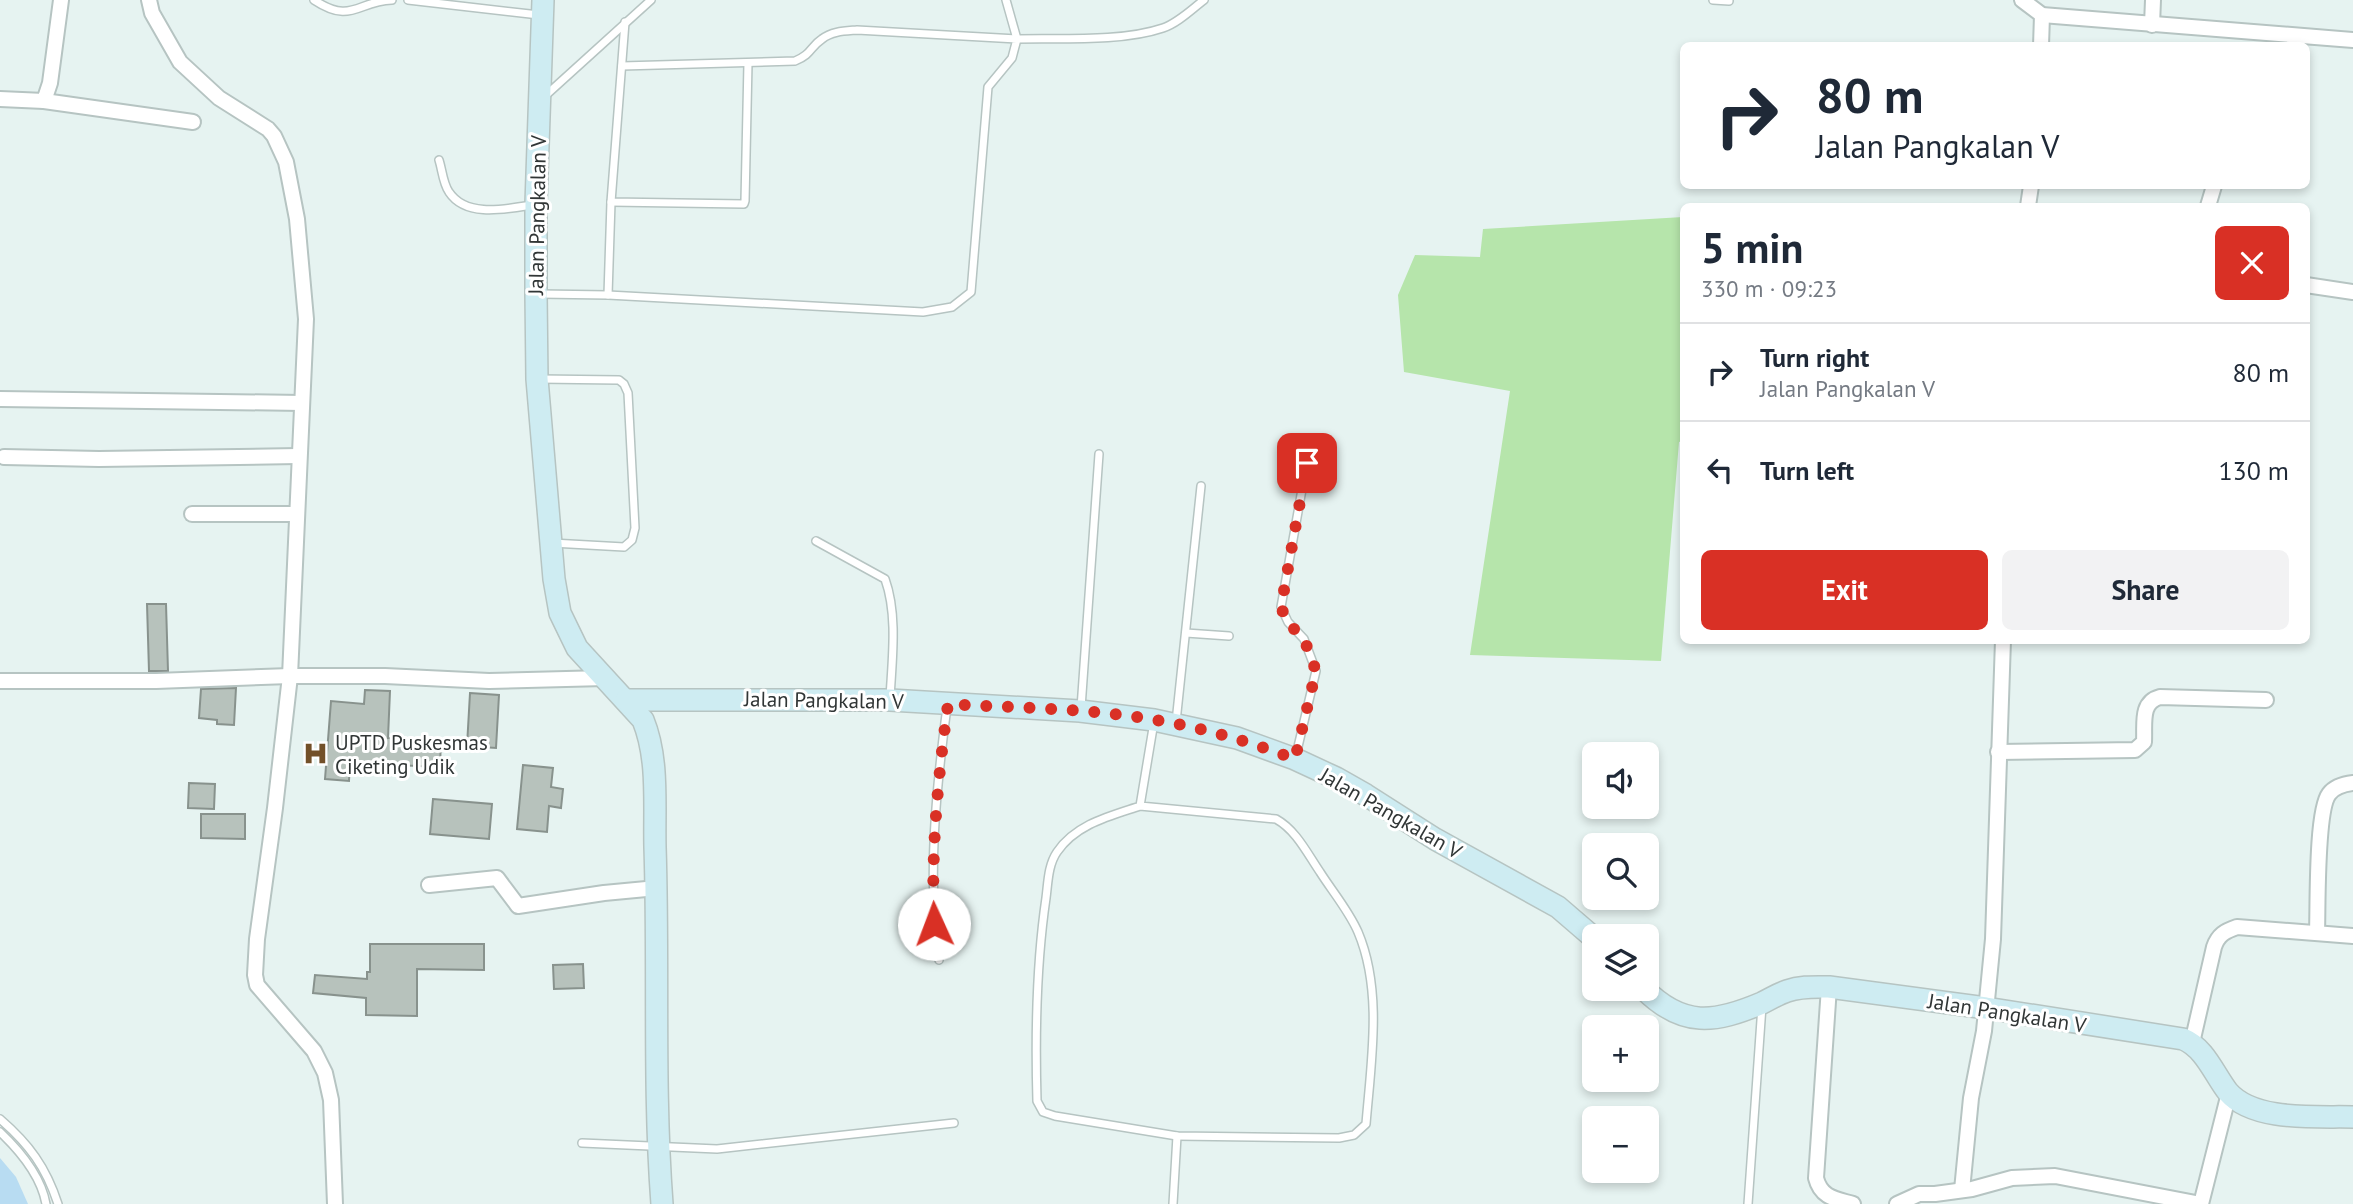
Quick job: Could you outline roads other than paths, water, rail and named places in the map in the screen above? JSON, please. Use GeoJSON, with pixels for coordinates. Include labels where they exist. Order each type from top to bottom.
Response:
{"type":"FeatureCollection","features":[{"type":"Feature","properties":{"kind":"street"},"geometry":{"type":"LineString","coordinates":[[44,101],[50,83],[61,0]]}},
{"type":"Feature","properties":{"kind":"street"},"geometry":{"type":"LineString","coordinates":[[149,0],[152,13],[180,62],[219,99],[268,129],[274,136],[286,162],[297,219],[306,319],[290,676],[257,939],[255,975],[257,985],[314,1051],[325,1073],[331,1100],[335,1204]]}},
{"type":"Feature","properties":{"kind":"street"},"geometry":{"type":"LineString","coordinates":[[2022,0],[2042,15],[2152,25],[2254,39],[2353,40]]}},
{"type":"Feature","properties":{"kind":"street"},"geometry":{"type":"LineString","coordinates":[[2152,25],[2153,0]]}},
{"type":"Feature","properties":{"kind":"street","name":"Jalan Pangkalan V"},"geometry":{"type":"LineString","coordinates":[[543,8],[536,204],[537,379],[554,579],[559,613],[577,648],[643,720],[649,734],[653,758],[657,888],[658,1148],[662,1204]]}},
{"type":"Feature","properties":{"kind":"street"},"geometry":{"type":"LineString","coordinates":[[2041,42],[2042,15]]}},
{"type":"Feature","properties":{"kind":"street"},"geometry":{"type":"LineString","coordinates":[[0,99],[44,101],[193,122]]}},
{"type":"Feature","properties":{"kind":"street"},"geometry":{"type":"LineString","coordinates":[[2310,286],[2353,292]]}},
{"type":"Feature","properties":{"kind":"street"},"geometry":{"type":"LineString","coordinates":[[0,399],[302,403]]}},
{"type":"Feature","properties":{"kind":"street"},"geometry":{"type":"LineString","coordinates":[[4,457],[299,456]]}},
{"type":"Feature","properties":{"kind":"street"},"geometry":{"type":"LineString","coordinates":[[192,514],[296,514]]}},
{"type":"Feature","properties":{"kind":"street"},"geometry":{"type":"LineString","coordinates":[[1962,1190],[1971,1098],[1986,1008],[1993,939],[2003,644]]}},
{"type":"Feature","properties":{"kind":"street"},"geometry":{"type":"LineString","coordinates":[[0,681],[156,681],[290,676],[386,676],[489,681],[605,678]]}},
{"type":"Feature","properties":{"kind":"street","name":"Jalan Pangkalan V"},"geometry":{"type":"LineString","coordinates":[[626,700],[890,699],[1080,711],[1154,720],[1237,738],[1295,759],[1366,794],[1435,839],[1558,907],[1582,928]]}},
{"type":"Feature","properties":{"kind":"street"},"geometry":{"type":"LineString","coordinates":[[1998,752],[2134,750],[2144,741],[2146,706],[2151,699],[2266,699]]}},
{"type":"Feature","properties":{"kind":"street"},"geometry":{"type":"LineString","coordinates":[[2317,932],[2320,825],[2328,795],[2342,784],[2353,783]]}},
{"type":"Feature","properties":{"kind":"street"},"geometry":{"type":"LineString","coordinates":[[429,885],[497,878],[518,906],[657,888]]}},
{"type":"Feature","properties":{"kind":"street"},"geometry":{"type":"LineString","coordinates":[[2353,936],[2237,928],[2225,931],[2217,938],[2192,1043],[2229,1093],[2251,1108],[2278,1114],[2353,1117]]}},
{"type":"Feature","properties":{"kind":"street","name":"Jalan Pangkalan V"},"geometry":{"type":"LineString","coordinates":[[1659,1001],[1668,1008],[1700,1020],[1728,1015],[1786,991],[1805,987],[1829,987],[1986,1008],[2183,1039],[2192,1043]]}},
{"type":"Feature","properties":{"kind":"street"},"geometry":{"type":"LineString","coordinates":[[1829,987],[1816,1178],[1818,1188],[1827,1197],[1853,1204]]}},
{"type":"Feature","properties":{"kind":"street"},"geometry":{"type":"LineString","coordinates":[[1897,1204],[1919,1194],[1962,1190],[2012,1178],[2055,1176],[2201,1204],[2229,1093]]}},
{"type":"Feature","properties":{"kind":"lane"},"geometry":{"type":"LineString","coordinates":[[314,0],[330,10],[355,11],[382,0],[392,0]]}},
{"type":"Feature","properties":{"kind":"lane"},"geometry":{"type":"LineString","coordinates":[[408,0],[543,8]]}},
{"type":"Feature","properties":{"kind":"lane"},"geometry":{"type":"LineString","coordinates":[[540,99],[650,0]]}},
{"type":"Feature","properties":{"kind":"lane"},"geometry":{"type":"LineString","coordinates":[[536,294],[608,295],[923,312],[952,307],[971,292],[988,87],[1012,58],[1017,39],[1006,0]]}},
{"type":"Feature","properties":{"kind":"lane"},"geometry":{"type":"LineString","coordinates":[[622,66],[795,61],[807,56],[821,39],[836,32],[857,30],[1017,39],[1125,36],[1166,27],[1204,0]]}},
{"type":"Feature","properties":{"kind":"lane"},"geometry":{"type":"LineString","coordinates":[[1713,0],[1730,1]]}},
{"type":"Feature","properties":{"kind":"lane"},"geometry":{"type":"LineString","coordinates":[[608,295],[611,202],[625,22]]}},
{"type":"Feature","properties":{"kind":"lane"},"geometry":{"type":"LineString","coordinates":[[611,202],[744,204],[748,62]]}},
{"type":"Feature","properties":{"kind":"lane"},"geometry":{"type":"LineString","coordinates":[[439,160],[448,191],[459,202],[477,210],[536,204]]}},
{"type":"Feature","properties":{"kind":"lane"},"geometry":{"type":"LineString","coordinates":[[537,379],[619,380],[628,393],[635,528],[632,540],[624,547],[551,543]]}},
{"type":"Feature","properties":{"kind":"lane"},"geometry":{"type":"LineString","coordinates":[[1295,759],[1316,671],[1304,639],[1287,622],[1281,607],[1311,439]]}},
{"type":"Feature","properties":{"kind":"lane"},"geometry":{"type":"LineString","coordinates":[[1080,711],[1099,454]]}},
{"type":"Feature","properties":{"kind":"lane"},"geometry":{"type":"LineString","coordinates":[[1175,724],[1200,486]]}},
{"type":"Feature","properties":{"kind":"lane"},"geometry":{"type":"LineString","coordinates":[[816,541],[885,579],[891,596],[890,699]]}},
{"type":"Feature","properties":{"kind":"lane"},"geometry":{"type":"LineString","coordinates":[[1186,633],[1229,636]]}},
{"type":"Feature","properties":{"kind":"lane"},"geometry":{"type":"LineString","coordinates":[[939,960],[932,890],[948,704]]}},
{"type":"Feature","properties":{"kind":"lane"},"geometry":{"type":"LineString","coordinates":[[1140,806],[1154,720]]}},
{"type":"Feature","properties":{"kind":"lane"},"geometry":{"type":"LineString","coordinates":[[1140,806],[1276,819],[1286,825],[1356,929],[1365,950],[1373,1006],[1370,1079],[1366,1124],[1362,1131],[1331,1139],[1177,1136],[1043,1112],[1037,1101],[1035,1018],[1040,942],[1051,863],[1070,838],[1085,827],[1140,806]]}},
{"type":"Feature","properties":{"kind":"lane"},"geometry":{"type":"LineString","coordinates":[[1748,1204],[1762,1003]]}},
{"type":"Feature","properties":{"kind":"lane"},"geometry":{"type":"LineString","coordinates":[[0,1119],[20,1137],[43,1167],[58,1204]]}},
{"type":"Feature","properties":{"kind":"lane"},"geometry":{"type":"LineString","coordinates":[[582,1143],[717,1149],[954,1123]]}},
{"type":"Feature","properties":{"kind":"lane"},"geometry":{"type":"LineString","coordinates":[[0,1132],[17,1148],[35,1175],[46,1204]]}},
{"type":"Feature","properties":{"kind":"lane"},"geometry":{"type":"LineString","coordinates":[[1173,1204],[1177,1136]]}},
{"type":"Feature","properties":{"kind":"water"},"geometry":{"type":"Polygon","coordinates":[[[0,1158],[16,1177],[28,1204],[0,1204],[0,1158]]]}},
{"type":"Feature","properties":{"kind":"place","name":"UPTD Puskesmas Ciketing Udik"},"geometry":{"type":"Point","coordinates":[315,754]}}]}
